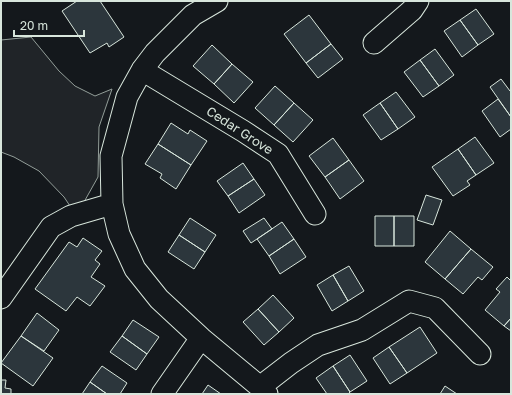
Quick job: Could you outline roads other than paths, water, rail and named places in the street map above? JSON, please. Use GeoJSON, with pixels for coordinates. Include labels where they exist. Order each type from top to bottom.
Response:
{"type":"FeatureCollection","features":[{"type":"Feature","properties":{"kind":"street"},"geometry":{"type":"LineString","coordinates":[[218,1],[193,15],[155,52],[142,70],[127,97],[111,156],[112,204],[119,234],[136,269],[159,299],[201,338],[264,391],[291,363],[318,345],[362,330],[408,301],[435,308],[480,354]]}},
{"type":"Feature","properties":{"kind":"street"},"geometry":{"type":"LineString","coordinates":[[374,42],[412,10],[418,1]]}},
{"type":"Feature","properties":{"kind":"street","name":"Cedar Grove"},"geometry":{"type":"LineString","coordinates":[[142,70],[278,154],[315,214]]}},
{"type":"Feature","properties":{"kind":"street"},"geometry":{"type":"LineString","coordinates":[[1,298],[51,227],[71,216],[112,204]]}},
{"type":"Feature","properties":{"kind":"street"},"geometry":{"type":"LineString","coordinates":[[162,394],[201,338]]}}]}
